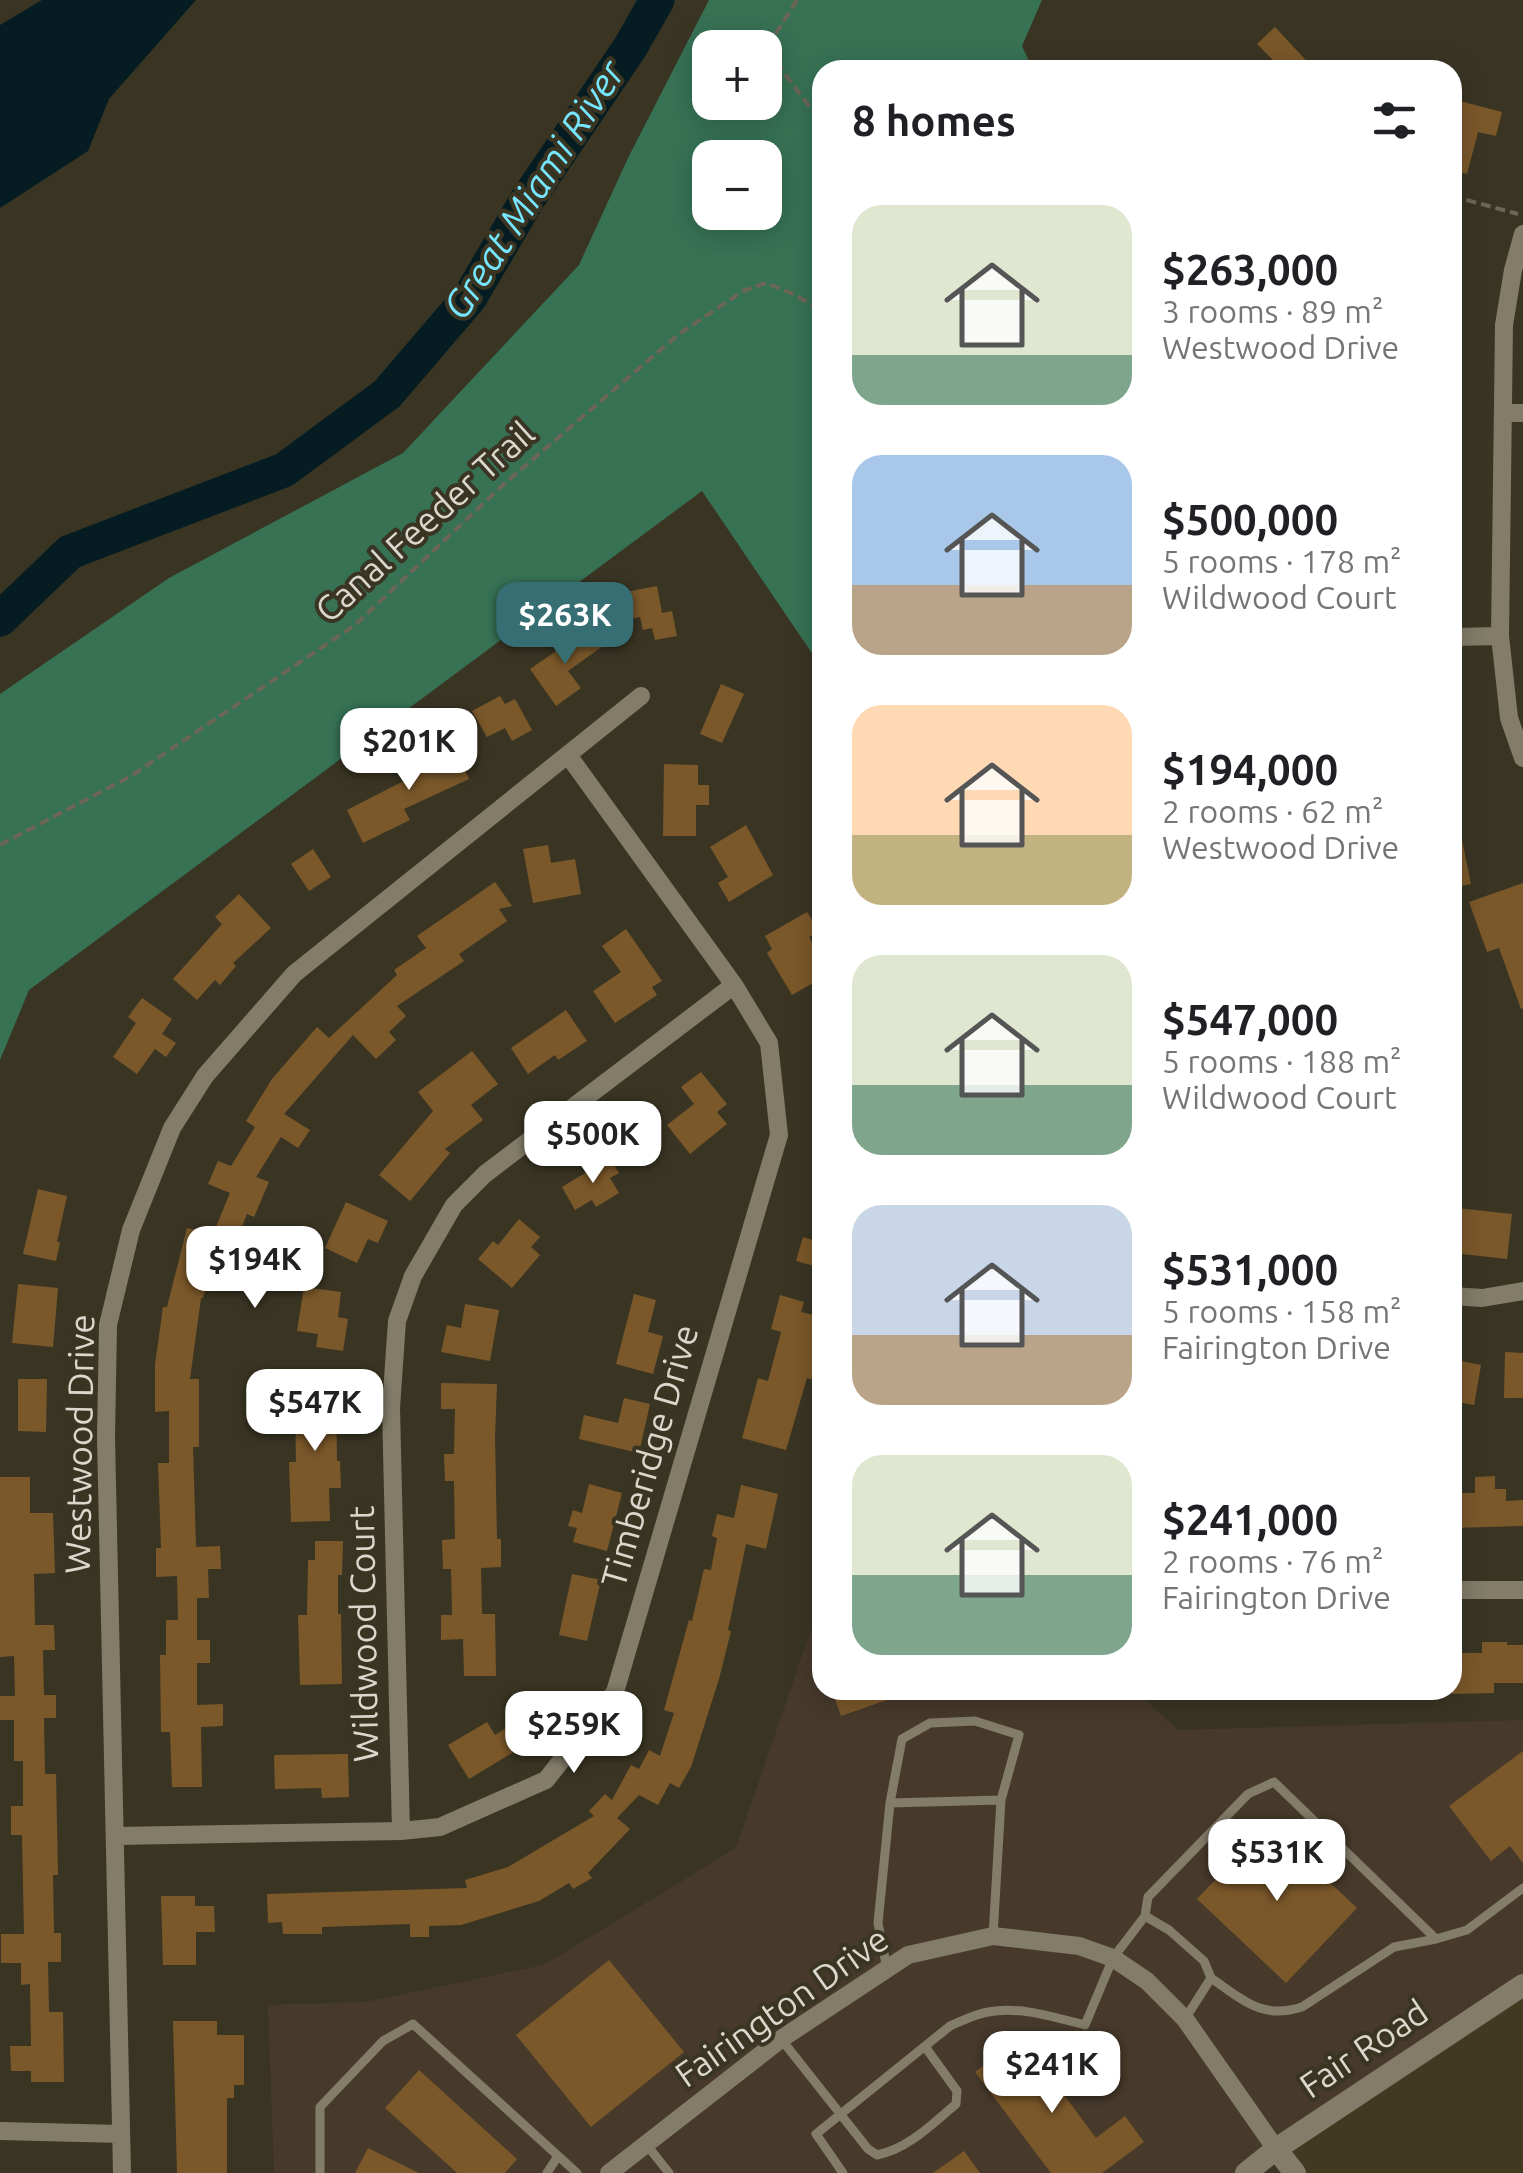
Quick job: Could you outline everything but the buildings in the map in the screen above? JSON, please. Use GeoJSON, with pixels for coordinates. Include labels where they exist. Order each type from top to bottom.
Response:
{"type":"FeatureCollection","features":[{"type":"Feature","properties":{"kind":"main road","name":"Fair Road"},"geometry":{"type":"LineString","coordinates":[[1246,2173],[1523,1984]]}},
{"type":"Feature","properties":{"kind":"main road"},"geometry":{"type":"LineString","coordinates":[[1276,2149],[1295,2173]]}},
{"type":"Feature","properties":{"kind":"street"},"geometry":{"type":"LineString","coordinates":[[1523,234],[1504,325],[1500,636],[1510,718],[1523,758]]}},
{"type":"Feature","properties":{"kind":"street"},"geometry":{"type":"LineString","coordinates":[[1502,414],[1523,413]]}},
{"type":"Feature","properties":{"kind":"street"},"geometry":{"type":"LineString","coordinates":[[1462,638],[1500,636]]}},
{"type":"Feature","properties":{"kind":"street","name":"Westwood Drive"},"geometry":{"type":"LineString","coordinates":[[122,2173],[106,1438],[108,1325],[131,1230],[172,1128],[206,1076],[294,974],[641,696]]}},
{"type":"Feature","properties":{"kind":"street","name":"Timberidge Drive"},"geometry":{"type":"LineString","coordinates":[[116,1836],[440,1828],[546,1780],[615,1692],[779,1135],[770,1042],[734,985],[568,755]]}},
{"type":"Feature","properties":{"kind":"street","name":"Wildwood Court"},"geometry":{"type":"LineString","coordinates":[[401,1831],[392,1408],[397,1321],[413,1276],[454,1205],[485,1174],[734,985]]}},
{"type":"Feature","properties":{"kind":"street"},"geometry":{"type":"LineString","coordinates":[[1462,1297],[1523,1292]]}},
{"type":"Feature","properties":{"kind":"street"},"geometry":{"type":"LineString","coordinates":[[1462,1590],[1523,1590]]}},
{"type":"Feature","properties":{"kind":"street","name":"Fairington Drive"},"geometry":{"type":"LineString","coordinates":[[609,2173],[781,2040],[908,1955],[993,1936],[1078,1946],[1113,1958],[1148,1981],[1185,2019],[1276,2149]]}},
{"type":"Feature","properties":{"kind":"street"},"geometry":{"type":"LineString","coordinates":[[0,2131],[122,2134]]}},
{"type":"Feature","properties":{"kind":"lane"},"geometry":{"type":"LineString","coordinates":[[888,1969],[878,1923],[890,1803],[902,1739],[930,1723],[975,1720],[1018,1735],[1001,1800],[993,1936]]}},
{"type":"Feature","properties":{"kind":"lane"},"geometry":{"type":"LineString","coordinates":[[843,2173],[816,2134],[950,2026],[985,2012],[1006,2010],[1084,2025],[1113,1958],[1145,1916],[1148,1898],[1248,1794],[1274,1782],[1436,1939]]}},
{"type":"Feature","properties":{"kind":"lane"},"geometry":{"type":"LineString","coordinates":[[890,1803],[1001,1800]]}},
{"type":"Feature","properties":{"kind":"lane"},"geometry":{"type":"LineString","coordinates":[[1145,1916],[1170,1930],[1204,1961],[1211,1978],[1246,2002],[1262,2010],[1289,2011],[1302,2007],[1394,1947],[1467,1930],[1523,1888]]}},
{"type":"Feature","properties":{"kind":"lane"},"geometry":{"type":"LineString","coordinates":[[1185,2019],[1211,1978]]}},
{"type":"Feature","properties":{"kind":"lane"},"geometry":{"type":"LineString","coordinates":[[320,2173],[320,2108],[383,2042],[413,2024],[577,2173]]}},
{"type":"Feature","properties":{"kind":"lane"},"geometry":{"type":"LineString","coordinates":[[781,2040],[868,2149],[877,2155],[892,2152],[918,2136],[956,2104],[957,2091],[926,2048]]}},
{"type":"Feature","properties":{"kind":"lane"},"geometry":{"type":"LineString","coordinates":[[646,2144],[669,2173]]}},
{"type":"Feature","properties":{"kind":"lane"},"geometry":{"type":"LineString","coordinates":[[547,2173],[558,2156]]}},
{"type":"Feature","properties":{"kind":"path"},"geometry":{"type":"LineString","coordinates":[[797,0],[766,49],[812,110]]}},
{"type":"Feature","properties":{"kind":"path"},"geometry":{"type":"LineString","coordinates":[[1462,199],[1523,216]]}},
{"type":"Feature","properties":{"kind":"path","name":"Canal Feeder Trail"},"geometry":{"type":"LineString","coordinates":[[0,845],[131,776],[356,625],[504,484],[679,334],[744,290],[766,284],[812,305]]}},
{"type":"Feature","properties":{"kind":"shaded area"},"geometry":{"type":"Polygon","coordinates":[[[812,1627],[812,1700],[1146,1700],[1178,1730],[1523,1720],[1523,1985],[1246,2173],[274,2173],[268,2005],[365,2002],[544,1965],[736,1848],[812,1627]]]}},
{"type":"Feature","properties":{"kind":"shaded area"},"geometry":{"type":"Polygon","coordinates":[[[1523,1985],[1523,2173],[1295,2173],[1276,2149],[1523,1985]]]}},
{"type":"Feature","properties":{"kind":"green space"},"geometry":{"type":"Polygon","coordinates":[[[709,0],[1042,0],[1022,46],[1028,60],[812,60],[812,653],[702,491],[29,990],[0,1060],[0,694],[169,578],[403,453],[579,265],[692,33],[692,120],[782,120],[782,30],[694,30],[709,0]]]}},
{"type":"Feature","properties":{"kind":"water"},"geometry":{"type":"Polygon","coordinates":[[[42,0],[196,0],[109,99],[88,151],[0,208],[0,25],[42,0]]]}},
{"type":"Feature","properties":{"kind":"waterway","name":"Great Miami River"},"geometry":{"type":"LineString","coordinates":[[0,619],[70,552],[284,470],[387,394],[470,297],[527,200],[631,46],[657,0]]}}]}
